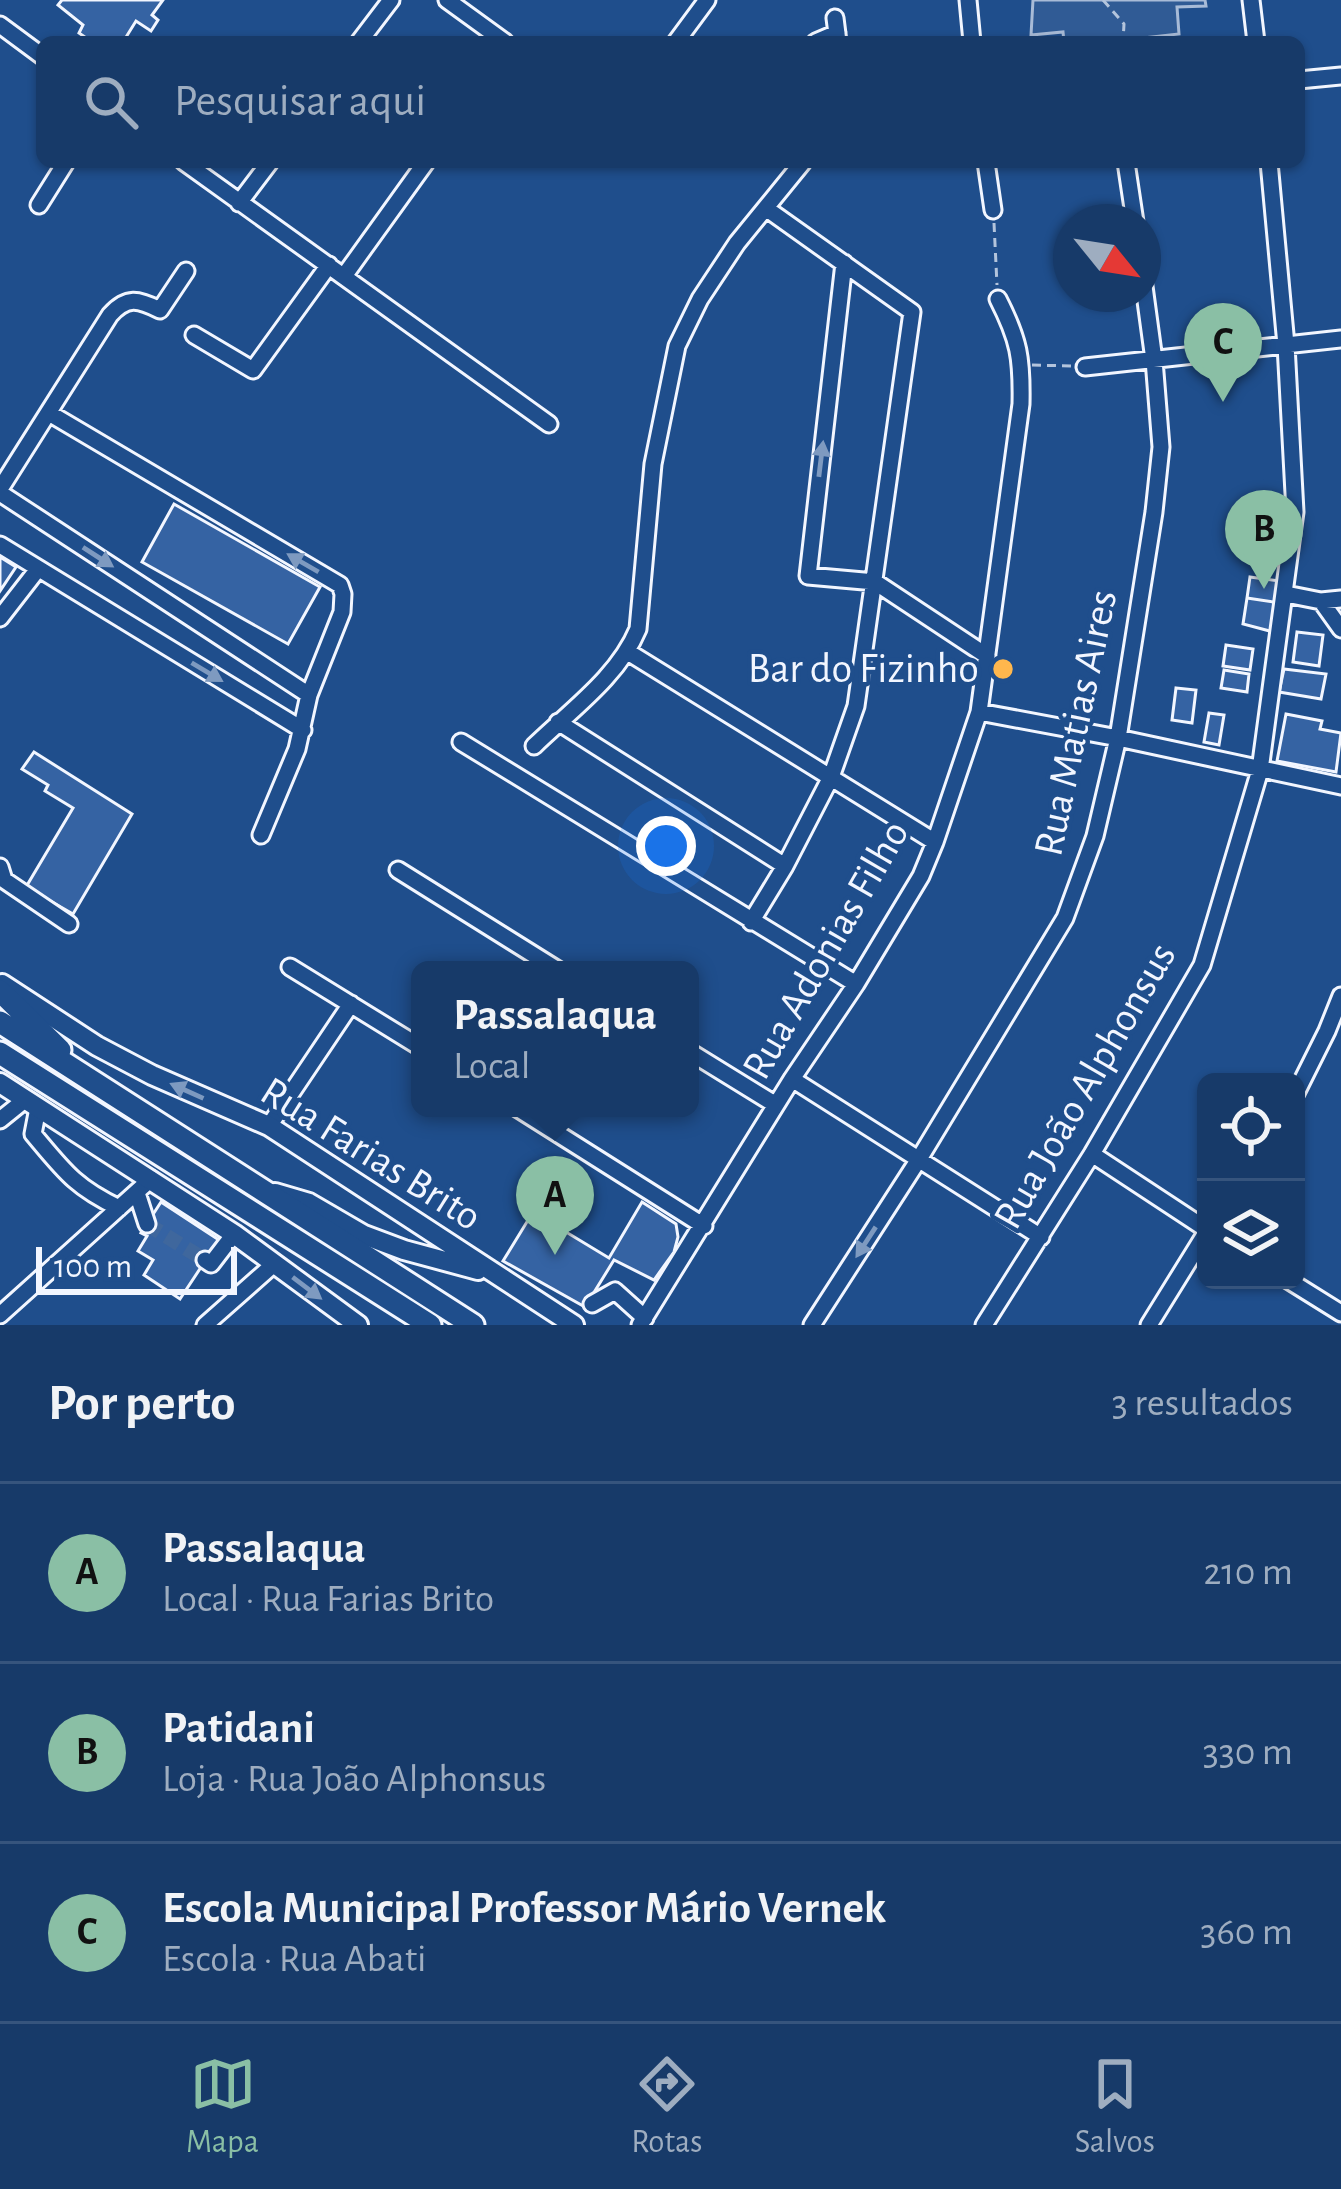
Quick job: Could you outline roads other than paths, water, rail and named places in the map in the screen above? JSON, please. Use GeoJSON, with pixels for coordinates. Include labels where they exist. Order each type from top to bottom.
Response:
{"type":"FeatureCollection","features":[{"type":"Feature","properties":{"kind":"highway"},"geometry":{"type":"LineString","coordinates":[[0,987],[90,1080]]}},
{"type":"Feature","properties":{"kind":"highway"},"geometry":{"type":"LineString","coordinates":[[0,1022],[473,1325]]}},
{"type":"Feature","properties":{"kind":"highway"},"geometry":{"type":"LineString","coordinates":[[0,1053],[430,1325]]}},
{"type":"Feature","properties":{"kind":"main road","name":"Rua Farias Brito"},"geometry":{"type":"LineString","coordinates":[[0,987],[152,1075],[269,1126],[574,1325]]}},
{"type":"Feature","properties":{"kind":"main road"},"geometry":{"type":"LineString","coordinates":[[0,1083],[144,1186],[234,1234],[358,1325]]}},
{"type":"Feature","properties":{"kind":"main road"},"geometry":{"type":"LineString","coordinates":[[257,1187],[309,1204],[364,1235],[505,1280]]}},
{"type":"Feature","properties":{"kind":"street"},"geometry":{"type":"LineString","coordinates":[[364,36],[391,0]]}},
{"type":"Feature","properties":{"kind":"street"},"geometry":{"type":"LineString","coordinates":[[447,0],[497,36]]}},
{"type":"Feature","properties":{"kind":"street"},"geometry":{"type":"LineString","coordinates":[[680,36],[707,0]]}},
{"type":"Feature","properties":{"kind":"street"},"geometry":{"type":"LineString","coordinates":[[968,0],[971,36]]}},
{"type":"Feature","properties":{"kind":"street"},"geometry":{"type":"LineString","coordinates":[[1251,0],[1255,36]]}},
{"type":"Feature","properties":{"kind":"street"},"geometry":{"type":"LineString","coordinates":[[0,25],[36,52]]}},
{"type":"Feature","properties":{"kind":"street"},"geometry":{"type":"LineString","coordinates":[[1305,79],[1341,76]]}},
{"type":"Feature","properties":{"kind":"street"},"geometry":{"type":"LineString","coordinates":[[39,205],[64,168]]}},
{"type":"Feature","properties":{"kind":"street"},"geometry":{"type":"LineString","coordinates":[[192,168],[549,424]]}},
{"type":"Feature","properties":{"kind":"street"},"geometry":{"type":"LineString","coordinates":[[239,203],[265,168]]}},
{"type":"Feature","properties":{"kind":"street"},"geometry":{"type":"LineString","coordinates":[[344,276],[422,168]]}},
{"type":"Feature","properties":{"kind":"street"},"geometry":{"type":"LineString","coordinates":[[534,746],[628,652],[638,628],[653,464],[677,346],[700,299],[737,243],[798,168]]}},
{"type":"Feature","properties":{"kind":"street"},"geometry":{"type":"LineString","coordinates":[[987,168],[993,210]]}},
{"type":"Feature","properties":{"kind":"street"},"geometry":{"type":"LineString","coordinates":[[1127,168],[1132,204]]}},
{"type":"Feature","properties":{"kind":"street","name":"Rua João Alphonsus"},"geometry":{"type":"LineString","coordinates":[[983,1325],[1092,1154],[1202,965],[1260,770],[1295,512],[1270,168]]}},
{"type":"Feature","properties":{"kind":"street"},"geometry":{"type":"LineString","coordinates":[[751,922],[831,777],[856,706],[912,312],[767,208]]}},
{"type":"Feature","properties":{"kind":"street"},"geometry":{"type":"LineString","coordinates":[[844,263],[808,575],[875,582],[986,656]]}},
{"type":"Feature","properties":{"kind":"street"},"geometry":{"type":"LineString","coordinates":[[194,335],[253,370],[329,265]]}},
{"type":"Feature","properties":{"kind":"street"},"geometry":{"type":"LineString","coordinates":[[186,271],[160,310],[135,299],[118,306],[0,491],[309,695]]}},
{"type":"Feature","properties":{"kind":"street","name":"Rua Adonias Filho"},"geometry":{"type":"LineString","coordinates":[[642,1322],[856,984],[921,876],[935,842],[979,712],[1021,404],[1022,364],[998,299]]}},
{"type":"Feature","properties":{"kind":"street","name":"Rua Matias Aires"},"geometry":{"type":"LineString","coordinates":[[812,1325],[1065,918],[1095,836],[1118,738],[1162,447],[1147,312]]}},
{"type":"Feature","properties":{"kind":"street"},"geometry":{"type":"LineString","coordinates":[[1084,367],[1341,339]]}},
{"type":"Feature","properties":{"kind":"street"},"geometry":{"type":"LineString","coordinates":[[49,413],[340,585],[342,612],[309,695],[303,730],[261,835]]}},
{"type":"Feature","properties":{"kind":"street"},"geometry":{"type":"LineString","coordinates":[[0,544],[303,730]]}},
{"type":"Feature","properties":{"kind":"street"},"geometry":{"type":"LineString","coordinates":[[0,618],[38,568]]}},
{"type":"Feature","properties":{"kind":"street"},"geometry":{"type":"LineString","coordinates":[[1286,594],[1321,601],[1341,599]]}},
{"type":"Feature","properties":{"kind":"street"},"geometry":{"type":"LineString","coordinates":[[1321,601],[1341,629]]}},
{"type":"Feature","properties":{"kind":"street"},"geometry":{"type":"LineString","coordinates":[[628,652],[935,842]]}},
{"type":"Feature","properties":{"kind":"street"},"geometry":{"type":"LineString","coordinates":[[979,712],[1341,786]]}},
{"type":"Feature","properties":{"kind":"street"},"geometry":{"type":"LineString","coordinates":[[559,722],[785,866]]}},
{"type":"Feature","properties":{"kind":"street"},"geometry":{"type":"LineString","coordinates":[[461,742],[856,984]]}},
{"type":"Feature","properties":{"kind":"street"},"geometry":{"type":"LineString","coordinates":[[0,868],[4,880],[69,924]]}},
{"type":"Feature","properties":{"kind":"street"},"geometry":{"type":"LineString","coordinates":[[398,870],[544,961]]}},
{"type":"Feature","properties":{"kind":"street"},"geometry":{"type":"LineString","coordinates":[[290,968],[411,1041]]}},
{"type":"Feature","properties":{"kind":"street"},"geometry":{"type":"LineString","coordinates":[[1305,1075],[1341,996]]}},
{"type":"Feature","properties":{"kind":"street"},"geometry":{"type":"LineString","coordinates":[[269,1126],[351,1004]]}},
{"type":"Feature","properties":{"kind":"street"},"geometry":{"type":"LineString","coordinates":[[699,1058],[776,1106]]}},
{"type":"Feature","properties":{"kind":"street"},"geometry":{"type":"LineString","coordinates":[[792,1079],[1041,1237]]}},
{"type":"Feature","properties":{"kind":"street"},"geometry":{"type":"LineString","coordinates":[[0,1120],[32,1103],[33,1134],[74,1183],[119,1208]]}},
{"type":"Feature","properties":{"kind":"street"},"geometry":{"type":"LineString","coordinates":[[531,1117],[704,1226]]}},
{"type":"Feature","properties":{"kind":"street"},"geometry":{"type":"LineString","coordinates":[[1092,1154],[1197,1225]]}},
{"type":"Feature","properties":{"kind":"street"},"geometry":{"type":"LineString","coordinates":[[0,1315],[144,1186]]}},
{"type":"Feature","properties":{"kind":"street"},"geometry":{"type":"LineString","coordinates":[[144,1186],[147,1224]]}},
{"type":"Feature","properties":{"kind":"street"},"geometry":{"type":"LineString","coordinates":[[205,1260],[211,1264],[234,1234]]}},
{"type":"Feature","properties":{"kind":"street"},"geometry":{"type":"LineString","coordinates":[[1149,1325],[1197,1246]]}},
{"type":"Feature","properties":{"kind":"street"},"geometry":{"type":"LineString","coordinates":[[205,1325],[274,1264]]}},
{"type":"Feature","properties":{"kind":"street"},"geometry":{"type":"LineString","coordinates":[[1302,1289],[1341,1313]]}},
{"type":"Feature","properties":{"kind":"street"},"geometry":{"type":"LineString","coordinates":[[592,1304],[615,1291],[642,1322]]}},
{"type":"Feature","properties":{"kind":"tunnel"},"geometry":{"type":"LineString","coordinates":[[147,1224],[205,1260]]}},
{"type":"Feature","properties":{"kind":"place","name":"Escola Municipal Professor Mário Vernek"},"geometry":{"type":"Point","coordinates":[1223,402]}},
{"type":"Feature","properties":{"kind":"place","name":"Patidani"},"geometry":{"type":"Point","coordinates":[1264,589]}},
{"type":"Feature","properties":{"kind":"place","name":"Bar do Fizinho"},"geometry":{"type":"Point","coordinates":[1003,669]}},
{"type":"Feature","properties":{"kind":"place","name":"Passalaqua"},"geometry":{"type":"Point","coordinates":[555,1255]}}]}
